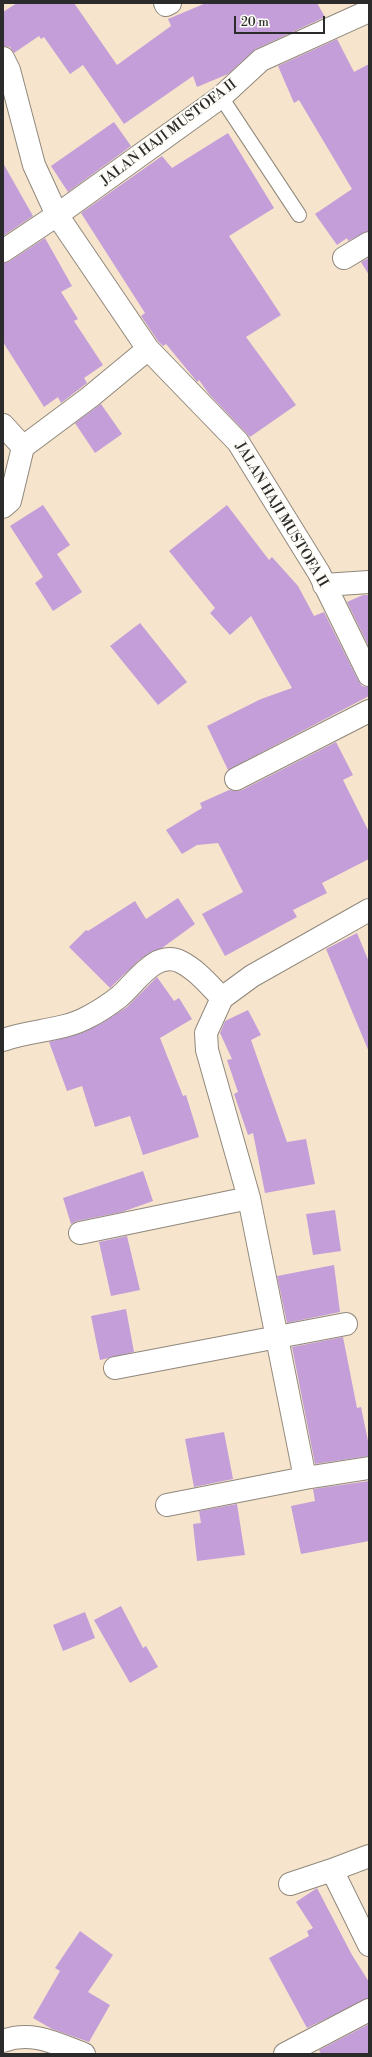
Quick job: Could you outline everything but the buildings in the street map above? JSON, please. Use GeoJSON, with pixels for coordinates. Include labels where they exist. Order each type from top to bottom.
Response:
{"type":"FeatureCollection","features":[{"type":"Feature","properties":{"kind":"street"},"geometry":{"type":"LineString","coordinates":[[165,3],[166,5],[170,3]]}},
{"type":"Feature","properties":{"kind":"street","name":"JALAN HAJI MUSTOFA II"},"geometry":{"type":"LineString","coordinates":[[3,251],[57,215],[221,97],[261,60],[369,11]]}},
{"type":"Feature","properties":{"kind":"street","name":"JALAN HAJI MUSTOFA II"},"geometry":{"type":"LineString","coordinates":[[3,58],[9,70],[34,165],[57,215],[148,348],[238,442],[324,585],[369,675]]}},
{"type":"Feature","properties":{"kind":"street"},"geometry":{"type":"LineString","coordinates":[[344,258],[369,243]]}},
{"type":"Feature","properties":{"kind":"street"},"geometry":{"type":"LineString","coordinates":[[3,507],[10,501],[23,447],[90,397],[148,348]]}},
{"type":"Feature","properties":{"kind":"street"},"geometry":{"type":"LineString","coordinates":[[3,425],[23,447]]}},
{"type":"Feature","properties":{"kind":"street"},"geometry":{"type":"LineString","coordinates":[[324,585],[369,582]]}},
{"type":"Feature","properties":{"kind":"street"},"geometry":{"type":"LineString","coordinates":[[236,779],[369,711]]}},
{"type":"Feature","properties":{"kind":"street"},"geometry":{"type":"LineString","coordinates":[[305,1478],[249,1198],[207,1050],[206,1033],[222,998],[252,976],[369,910]]}},
{"type":"Feature","properties":{"kind":"street"},"geometry":{"type":"LineString","coordinates":[[3,1040],[50,1029],[87,1018],[119,997],[150,967],[163,960],[174,959],[192,969],[222,998]]}},
{"type":"Feature","properties":{"kind":"street"},"geometry":{"type":"LineString","coordinates":[[80,1233],[249,1198]]}},
{"type":"Feature","properties":{"kind":"street"},"geometry":{"type":"LineString","coordinates":[[115,1368],[276,1336],[346,1324]]}},
{"type":"Feature","properties":{"kind":"street"},"geometry":{"type":"LineString","coordinates":[[167,1505],[305,1478],[369,1468]]}},
{"type":"Feature","properties":{"kind":"street"},"geometry":{"type":"LineString","coordinates":[[290,1884],[369,1856]]}},
{"type":"Feature","properties":{"kind":"street"},"geometry":{"type":"LineString","coordinates":[[332,1870],[369,1944]]}},
{"type":"Feature","properties":{"kind":"street"},"geometry":{"type":"LineString","coordinates":[[285,2054],[369,2010]]}},
{"type":"Feature","properties":{"kind":"street"},"geometry":{"type":"LineString","coordinates":[[3,2041],[24,2036],[47,2040],[84,2054]]}},
{"type":"Feature","properties":{"kind":"lane"},"geometry":{"type":"LineString","coordinates":[[221,97],[299,216]]}}]}
